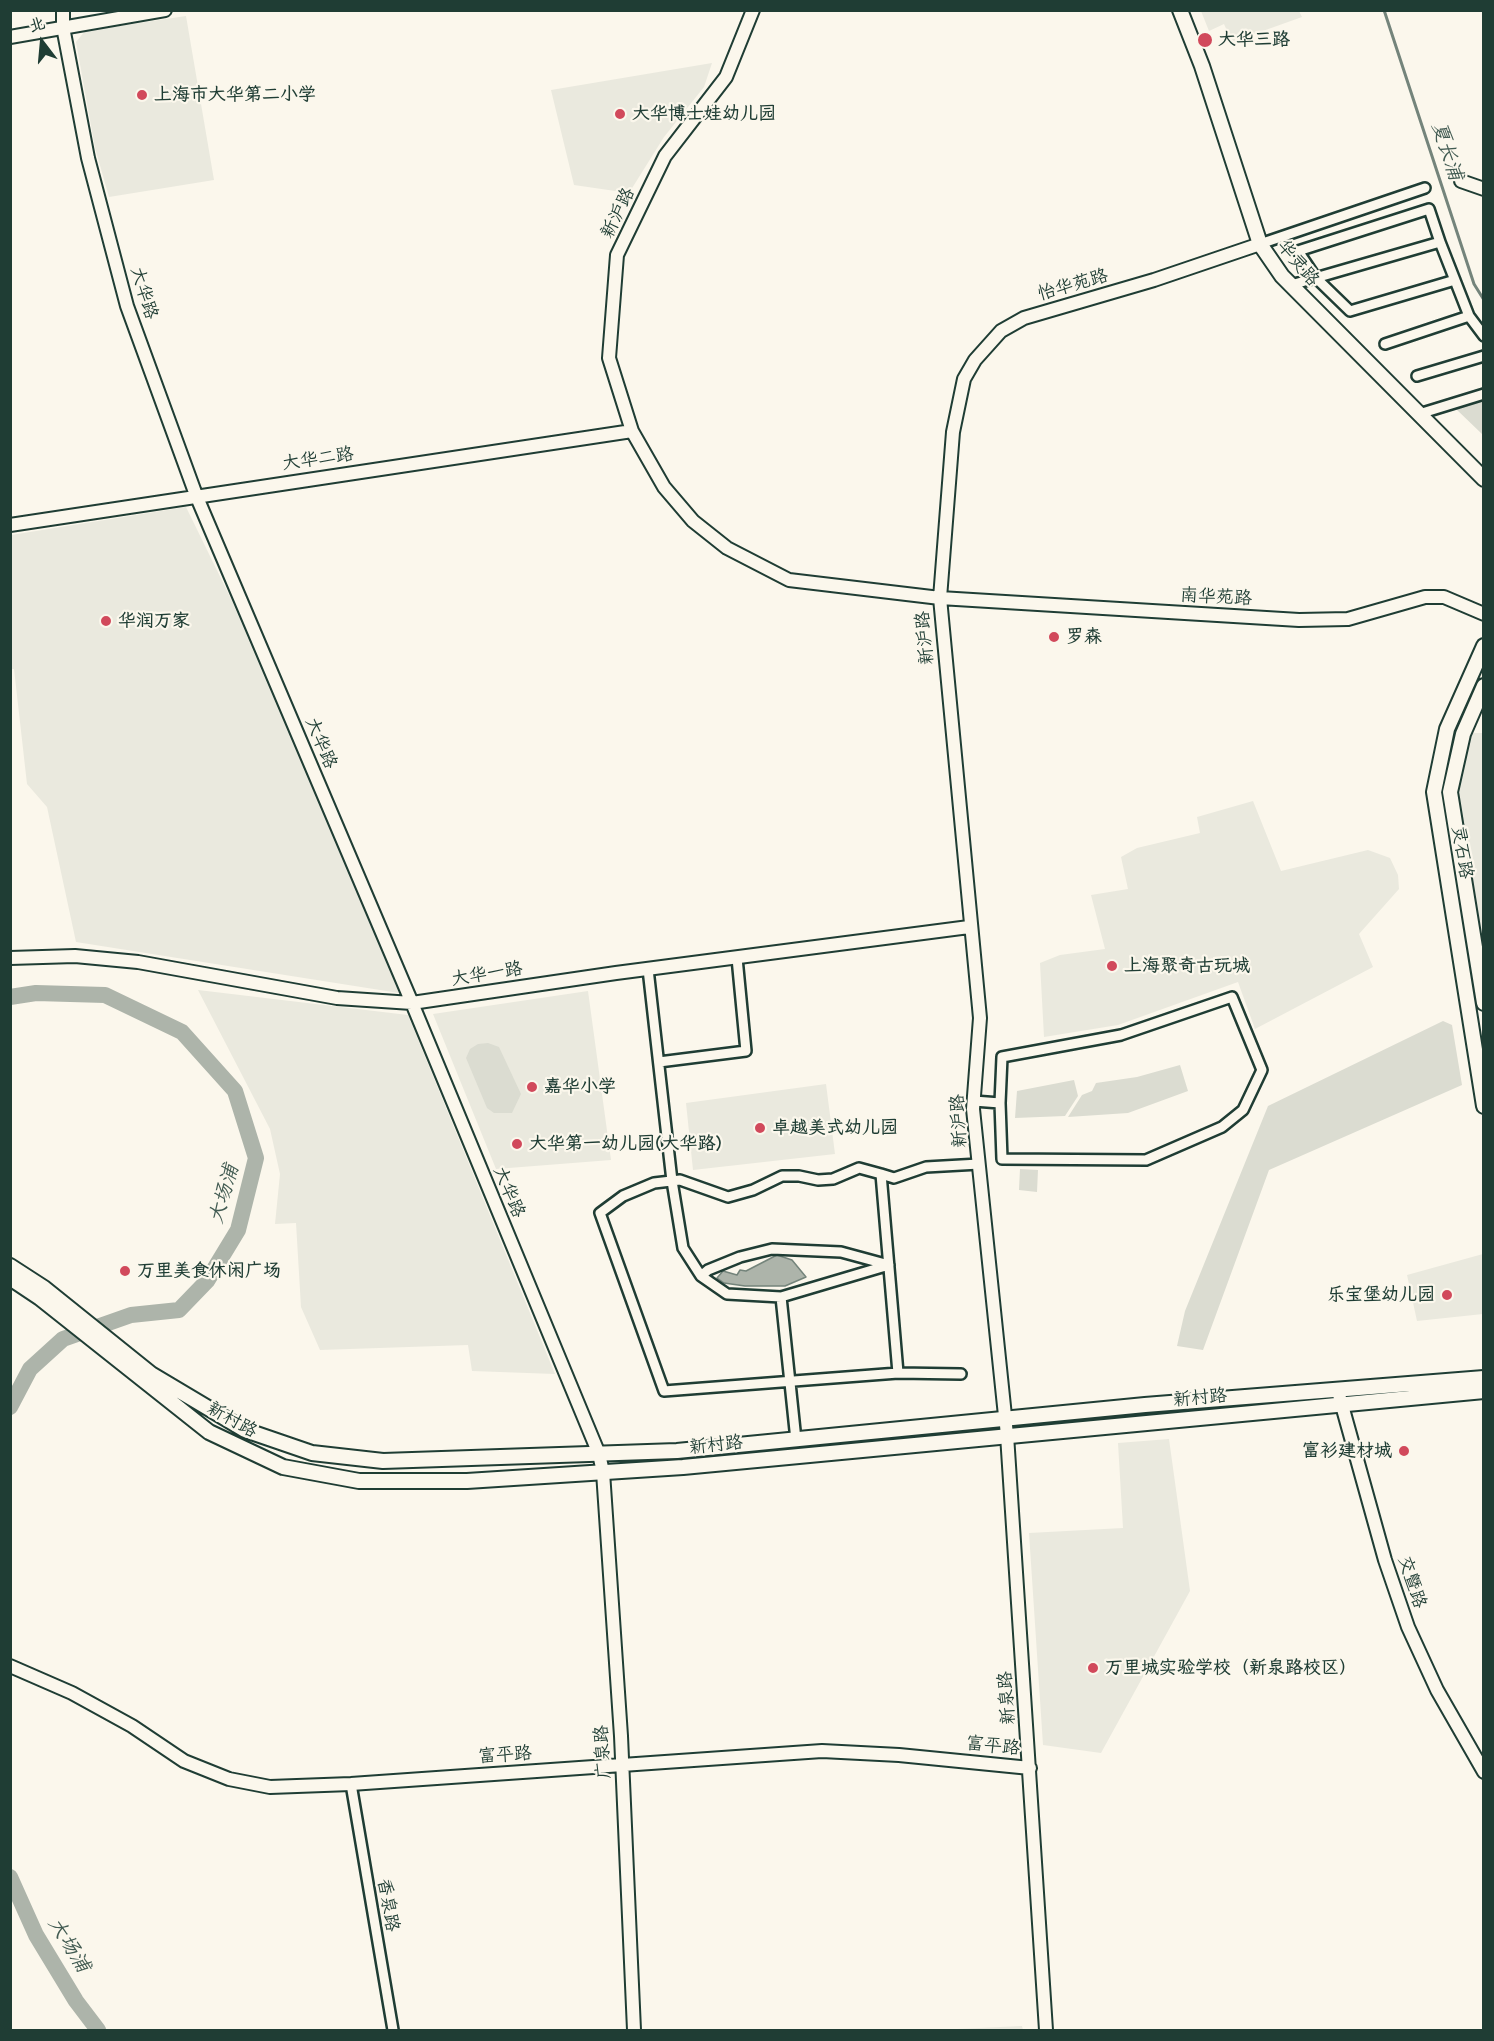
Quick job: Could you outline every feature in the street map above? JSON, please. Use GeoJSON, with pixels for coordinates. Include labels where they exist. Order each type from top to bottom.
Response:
{"type":"FeatureCollection","features":[{"type":"Feature","properties":{"kind":"main road","name":"华灵路"},"geometry":{"type":"LineString","coordinates":[[1180,10],[1202,66],[1260,244],[1291,285],[1484,479]]}},
{"type":"Feature","properties":{"kind":"main road","name":"灵石路"},"geometry":{"type":"LineString","coordinates":[[1484,646],[1447,729],[1434,792],[1484,1106]]}},
{"type":"Feature","properties":{"kind":"main road","name":"灵石路"},"geometry":{"type":"LineString","coordinates":[[1484,686],[1463,734],[1450,792],[1484,1004]]}},
{"type":"Feature","properties":{"kind":"main road","name":"新村路"},"geometry":{"type":"LineString","coordinates":[[10,1266],[209,1432],[283,1467],[360,1481],[466,1481],[603,1472],[1007,1435],[1340,1398],[1484,1377]]}},
{"type":"Feature","properties":{"kind":"main road","name":"新村路"},"geometry":{"type":"LineString","coordinates":[[10,1278],[64,1311]]}},
{"type":"Feature","properties":{"kind":"main road","name":"新村路"},"geometry":{"type":"LineString","coordinates":[[117,1353],[245,1430],[312,1453],[410,1462],[677,1451],[1145,1405],[1484,1391]]}},
{"type":"Feature","properties":{"kind":"street","name":"大华路"},"geometry":{"type":"LineString","coordinates":[[63,10],[63,27],[88,158],[127,306],[196,495],[412,1004],[599,1454],[603,1472]]}},
{"type":"Feature","properties":{"kind":"street"},"geometry":{"type":"LineString","coordinates":[[10,37],[165,10]]}},
{"type":"Feature","properties":{"kind":"street","name":"新沪路"},"geometry":{"type":"LineString","coordinates":[[753,10],[726,77],[664,156],[617,255],[609,358],[632,431],[664,487],[693,521],[728,548],[789,580],[940,598],[969,927],[980,1018],[974,1101],[1007,1435]]}},
{"type":"Feature","properties":{"kind":"street"},"geometry":{"type":"LineString","coordinates":[[1461,182],[1484,189]]}},
{"type":"Feature","properties":{"kind":"street","name":"怡华苑路"},"geometry":{"type":"LineString","coordinates":[[940,598],[953,432],[964,379],[975,360],[1001,331],[1024,318],[1154,280],[1425,188]]}},
{"type":"Feature","properties":{"kind":"street"},"geometry":{"type":"LineString","coordinates":[[1455,280],[1350,311],[1316,278],[1298,251],[1429,209],[1469,316],[1484,336]]}},
{"type":"Feature","properties":{"kind":"street"},"geometry":{"type":"LineString","coordinates":[[1291,285],[1440,242]]}},
{"type":"Feature","properties":{"kind":"street"},"geometry":{"type":"LineString","coordinates":[[1385,344],[1469,316]]}},
{"type":"Feature","properties":{"kind":"street"},"geometry":{"type":"LineString","coordinates":[[1417,376],[1484,356]]}},
{"type":"Feature","properties":{"kind":"street"},"geometry":{"type":"LineString","coordinates":[[1419,414],[1484,394]]}},
{"type":"Feature","properties":{"kind":"street","name":"大华二路"},"geometry":{"type":"LineString","coordinates":[[10,525],[196,495],[632,431]]}},
{"type":"Feature","properties":{"kind":"street","name":"南华苑路"},"geometry":{"type":"LineString","coordinates":[[940,598],[1299,620],[1348,619],[1425,597],[1444,597],[1484,614]]}},
{"type":"Feature","properties":{"kind":"street","name":"大华一路"},"geometry":{"type":"LineString","coordinates":[[10,958],[75,956],[128,961],[337,998],[412,1004],[648,969],[969,927]]}},
{"type":"Feature","properties":{"kind":"street"},"geometry":{"type":"LineString","coordinates":[[659,1062],[746,1051],[737,958]]}},
{"type":"Feature","properties":{"kind":"street"},"geometry":{"type":"LineString","coordinates":[[648,969],[672,1181],[683,1248],[701,1276],[727,1294],[781,1297],[889,1265]]}},
{"type":"Feature","properties":{"kind":"street"},"geometry":{"type":"LineString","coordinates":[[1232,997],[1262,1070],[1243,1110],[1222,1126],[1146,1160],[1002,1159],[1000,1102],[1002,1057],[1121,1035],[1232,997]]}},
{"type":"Feature","properties":{"kind":"street"},"geometry":{"type":"LineString","coordinates":[[974,1101],[1000,1102]]}},
{"type":"Feature","properties":{"kind":"street"},"geometry":{"type":"LineString","coordinates":[[961,1374],[898,1372],[664,1391],[600,1213],[623,1196],[654,1183],[672,1181],[693,1183],[709,1192],[728,1197],[753,1190],[782,1176],[825,1179],[859,1168],[894,1178],[926,1167],[979,1164]]}},
{"type":"Feature","properties":{"kind":"street"},"geometry":{"type":"LineString","coordinates":[[881,1174],[898,1372]]}},
{"type":"Feature","properties":{"kind":"street"},"geometry":{"type":"LineString","coordinates":[[701,1276],[708,1270],[740,1257],[772,1249],[841,1252],[889,1265]]}},
{"type":"Feature","properties":{"kind":"street"},"geometry":{"type":"LineString","coordinates":[[781,1297],[796,1440]]}},
{"type":"Feature","properties":{"kind":"street","name":"交暨路"},"geometry":{"type":"LineString","coordinates":[[1340,1398],[1385,1560],[1408,1627],[1437,1690],[1484,1772]]}},
{"type":"Feature","properties":{"kind":"street","name":"新泉路"},"geometry":{"type":"LineString","coordinates":[[1007,1435],[1046,2031]]}},
{"type":"Feature","properties":{"kind":"street","name":"广泉路"},"geometry":{"type":"LineString","coordinates":[[603,1472],[622,1764],[634,2031]]}},
{"type":"Feature","properties":{"kind":"street","name":"富平路"},"geometry":{"type":"LineString","coordinates":[[10,1666],[82,1698],[132,1726],[184,1761],[229,1779],[270,1787],[351,1784],[822,1751],[879,1753],[1030,1768]]}},
{"type":"Feature","properties":{"kind":"street","name":"香泉路"},"geometry":{"type":"LineString","coordinates":[[351,1784],[393,2031]]}},
{"type":"Feature","properties":{"kind":"shaded area"},"geometry":{"type":"Polygon","coordinates":[[[1201,11],[1299,11],[1302,17],[1232,42],[1224,24],[1209,31],[1201,11]]]}},
{"type":"Feature","properties":{"kind":"shaded area","name":"上海市大华第二小学"},"geometry":{"type":"Polygon","coordinates":[[[186,16],[214,180],[109,197],[95,148],[76,42],[85,31],[186,16]]]}},
{"type":"Feature","properties":{"kind":"shaded area","name":"大华博士娃幼儿园"},"geometry":{"type":"Polygon","coordinates":[[[712,63],[704,87],[664,137],[629,193],[574,185],[551,90],[712,63]]]}},
{"type":"Feature","properties":{"kind":"shaded area"},"geometry":{"type":"Polygon","coordinates":[[[1483,401],[1483,434],[1482,434],[1456,409],[1483,401]]]}},
{"type":"Feature","properties":{"kind":"shaded area"},"geometry":{"type":"Polygon","coordinates":[[[186,507],[232,601],[399,993],[76,942],[47,807],[27,784],[14,669],[11,669],[11,535],[186,507]]]}},
{"type":"Feature","properties":{"kind":"shaded area"},"geometry":{"type":"Polygon","coordinates":[[[1469,733],[1483,733],[1483,968],[1456,793],[1469,733]]]}},
{"type":"Feature","properties":{"kind":"shaded area"},"geometry":{"type":"Polygon","coordinates":[[[1253,801],[1281,871],[1368,850],[1390,858],[1398,875],[1399,889],[1359,934],[1373,967],[1255,1029],[1238,982],[1118,1025],[1044,1037],[1040,963],[1060,955],[1105,949],[1091,895],[1128,889],[1121,857],[1137,848],[1200,833],[1197,817],[1253,801]]]}},
{"type":"Feature","properties":{"kind":"shaded area"},"geometry":{"type":"Polygon","coordinates":[[[198,990],[408,1015],[555,1374],[472,1371],[468,1345],[320,1350],[301,1307],[296,1223],[275,1224],[280,1174],[270,1129],[198,990]]]}},
{"type":"Feature","properties":{"kind":"shaded area","name":"嘉华小学"},"geometry":{"type":"Polygon","coordinates":[[[588,991],[611,1160],[496,1169],[433,1014],[588,991]]]}},
{"type":"Feature","properties":{"kind":"shaded area"},"geometry":{"type":"Polygon","coordinates":[[[1443,1021],[1452,1025],[1462,1085],[1269,1170],[1203,1350],[1177,1346],[1185,1311],[1268,1106],[1443,1021]]]}},
{"type":"Feature","properties":{"kind":"shaded area"},"geometry":{"type":"Polygon","coordinates":[[[488,1043],[499,1047],[521,1094],[512,1113],[494,1113],[487,1108],[466,1058],[470,1049],[478,1044],[488,1043]]]}},
{"type":"Feature","properties":{"kind":"shaded area"},"geometry":{"type":"Polygon","coordinates":[[[1180,1065],[1188,1091],[1128,1113],[1068,1117],[1082,1095],[1092,1091],[1096,1083],[1137,1077],[1180,1065]]]}},
{"type":"Feature","properties":{"kind":"shaded area"},"geometry":{"type":"Polygon","coordinates":[[[1074,1080],[1078,1096],[1065,1116],[1015,1118],[1017,1091],[1074,1080]]]}},
{"type":"Feature","properties":{"kind":"shaded area","name":"卓越美式幼儿园"},"geometry":{"type":"Polygon","coordinates":[[[826,1084],[835,1154],[693,1170],[686,1103],[826,1084]]]}},
{"type":"Feature","properties":{"kind":"shaded area"},"geometry":{"type":"Polygon","coordinates":[[[1020,1169],[1038,1170],[1037,1192],[1019,1190],[1020,1169]]]}},
{"type":"Feature","properties":{"kind":"shaded area","name":"乐宝堡幼儿园"},"geometry":{"type":"Polygon","coordinates":[[[1483,1254],[1483,1314],[1417,1321],[1407,1275],[1483,1254]]]}},
{"type":"Feature","properties":{"kind":"shaded area"},"geometry":{"type":"Polygon","coordinates":[[[777,1255],[792,1260],[806,1277],[785,1286],[745,1286],[724,1283],[717,1278],[723,1271],[737,1275],[740,1270],[746,1271],[777,1255]]]}},
{"type":"Feature","properties":{"kind":"shaded area","name":"万里城实验学校（新泉路校区）"},"geometry":{"type":"Polygon","coordinates":[[[1169,1439],[1190,1591],[1101,1753],[1043,1745],[1029,1533],[1123,1528],[1118,1443],[1169,1439]]]}},
{"type":"Feature","properties":{"kind":"shaded area"},"geometry":{"type":"Polygon","coordinates":[[[1022,2026],[1023,2030],[936,2030],[1022,2026]]]}},
{"type":"Feature","properties":{"kind":"waterway","name":"夏长浦"},"geometry":{"type":"LineString","coordinates":[[1384,10],[1474,284],[1484,300]]}},
{"type":"Feature","properties":{"kind":"waterway","name":"大场浦"},"geometry":{"type":"LineString","coordinates":[[10,997],[36,993],[105,995],[182,1032],[235,1091],[256,1158],[238,1230],[207,1281],[179,1310],[131,1315],[63,1339],[30,1369],[10,1407]]}},
{"type":"Feature","properties":{"kind":"waterway","name":"大场浦"},"geometry":{"type":"LineString","coordinates":[[10,1877],[36,1935],[76,2001],[98,2030]]}},
{"type":"Feature","properties":{"kind":"place","name":"大华三路"},"geometry":{"type":"Point","coordinates":[1205,40]}},
{"type":"Feature","properties":{"kind":"place","name":"上海市大华第二小学"},"geometry":{"type":"Point","coordinates":[142,95]}},
{"type":"Feature","properties":{"kind":"place","name":"大华博士娃幼儿园"},"geometry":{"type":"Point","coordinates":[620,114]}},
{"type":"Feature","properties":{"kind":"place","name":"华润万家"},"geometry":{"type":"Point","coordinates":[106,621]}},
{"type":"Feature","properties":{"kind":"place","name":"罗森"},"geometry":{"type":"Point","coordinates":[1054,637]}},
{"type":"Feature","properties":{"kind":"place","name":"上海聚奇古玩城"},"geometry":{"type":"Point","coordinates":[1112,966]}},
{"type":"Feature","properties":{"kind":"place","name":"嘉华小学"},"geometry":{"type":"Point","coordinates":[532,1087]}},
{"type":"Feature","properties":{"kind":"place","name":"卓越美式幼儿园"},"geometry":{"type":"Point","coordinates":[760,1128]}},
{"type":"Feature","properties":{"kind":"place","name":"大华第一幼儿园(大华路)"},"geometry":{"type":"Point","coordinates":[517,1144]}},
{"type":"Feature","properties":{"kind":"place","name":"万里美食休闲广场"},"geometry":{"type":"Point","coordinates":[125,1271]}},
{"type":"Feature","properties":{"kind":"place","name":"乐宝堡幼儿园"},"geometry":{"type":"Point","coordinates":[1447,1295]}},
{"type":"Feature","properties":{"kind":"place","name":"富衫建材城"},"geometry":{"type":"Point","coordinates":[1404,1451]}},
{"type":"Feature","properties":{"kind":"place","name":"万里城实验学校（新泉路校区）"},"geometry":{"type":"Point","coordinates":[1093,1668]}}]}
